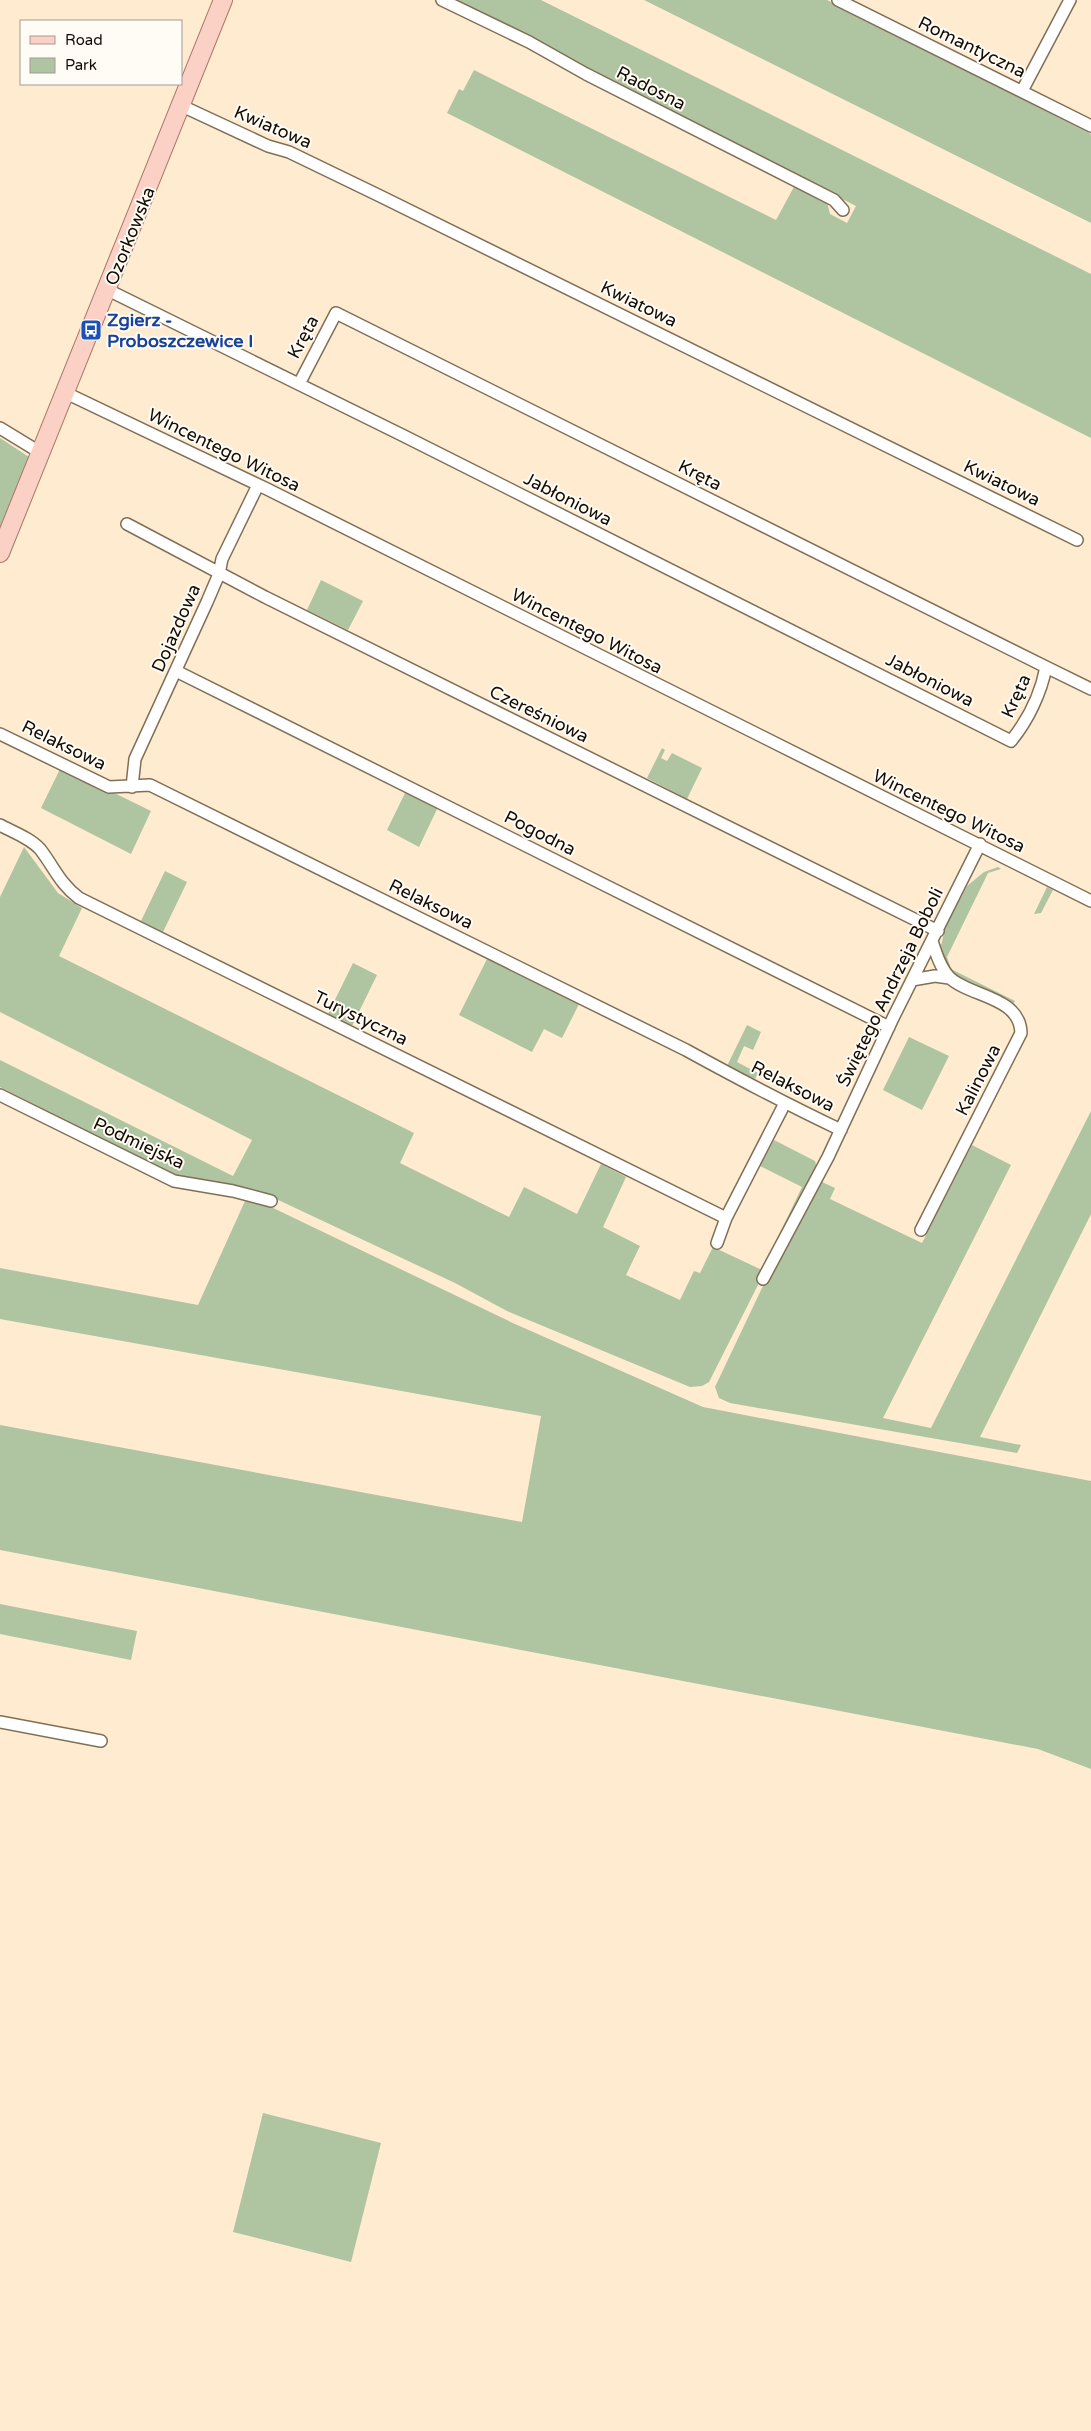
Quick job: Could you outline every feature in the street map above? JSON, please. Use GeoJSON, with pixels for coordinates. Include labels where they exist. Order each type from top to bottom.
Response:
{"type":"FeatureCollection","features":[{"type":"Feature","properties":{"kind":"main road","name":"Ozorkowska"},"geometry":{"type":"LineString","coordinates":[[0,554],[108,290],[223,0]]}},
{"type":"Feature","properties":{"kind":"street","name":"Radosna"},"geometry":{"type":"LineString","coordinates":[[442,0],[529,42],[586,74],[834,200],[843,210]]}},
{"type":"Feature","properties":{"kind":"street","name":"Romantyczna"},"geometry":{"type":"LineString","coordinates":[[838,0],[1091,126]]}},
{"type":"Feature","properties":{"kind":"street"},"geometry":{"type":"LineString","coordinates":[[1022,91],[1070,0]]}},
{"type":"Feature","properties":{"kind":"street","name":"Kwiatowa"},"geometry":{"type":"LineString","coordinates":[[182,106],[268,146],[289,152],[364,188],[1077,540]]}},
{"type":"Feature","properties":{"kind":"street","name":"Jabłoniowa"},"geometry":{"type":"LineString","coordinates":[[108,290],[1011,741]]}},
{"type":"Feature","properties":{"kind":"street","name":"Kręta"},"geometry":{"type":"LineString","coordinates":[[299,384],[336,313],[1046,667],[1040,690],[1024,722],[1011,741]]}},
{"type":"Feature","properties":{"kind":"street","name":"Wincentego Witosa"},"geometry":{"type":"LineString","coordinates":[[66,393],[258,486],[725,720],[980,844],[1091,901]]}},
{"type":"Feature","properties":{"kind":"street"},"geometry":{"type":"LineString","coordinates":[[0,428],[41,453]]}},
{"type":"Feature","properties":{"kind":"street","name":"Dojazdowa"},"geometry":{"type":"LineString","coordinates":[[132,787],[135,759],[219,574],[222,559],[258,486]]}},
{"type":"Feature","properties":{"kind":"street","name":"Czereśniowa"},"geometry":{"type":"LineString","coordinates":[[127,524],[219,574],[935,936]]}},
{"type":"Feature","properties":{"kind":"street"},"geometry":{"type":"LineString","coordinates":[[1046,667],[1091,689]]}},
{"type":"Feature","properties":{"kind":"street","name":"Pogodna"},"geometry":{"type":"LineString","coordinates":[[176,671],[889,1027]]}},
{"type":"Feature","properties":{"kind":"street","name":"Relaksowa"},"geometry":{"type":"LineString","coordinates":[[0,734],[109,787],[150,785],[686,1050],[766,1090],[785,1103],[841,1130]]}},
{"type":"Feature","properties":{"kind":"street","name":"Turystyczna"},"geometry":{"type":"LineString","coordinates":[[0,825],[28,839],[39,848],[65,888],[79,898],[726,1218]]}},
{"type":"Feature","properties":{"kind":"street","name":"Świętego Andrzeja Boboli"},"geometry":{"type":"LineString","coordinates":[[763,1279],[841,1130],[889,1027],[980,844]]}},
{"type":"Feature","properties":{"kind":"street"},"geometry":{"type":"LineString","coordinates":[[935,936],[940,962],[949,978]]}},
{"type":"Feature","properties":{"kind":"street","name":"Kalinowa"},"geometry":{"type":"LineString","coordinates":[[912,980],[935,976],[949,978],[1013,1010],[1021,1022],[1021,1033],[921,1230]]}},
{"type":"Feature","properties":{"kind":"street","name":"Podmiejska"},"geometry":{"type":"LineString","coordinates":[[0,1095],[174,1181],[233,1191],[272,1201]]}},
{"type":"Feature","properties":{"kind":"street"},"geometry":{"type":"LineString","coordinates":[[718,1243],[726,1218],[785,1103]]}},
{"type":"Feature","properties":{"kind":"street"},"geometry":{"type":"LineString","coordinates":[[0,1722],[101,1741]]}},
{"type":"Feature","properties":{"kind":"green space"},"geometry":{"type":"Polygon","coordinates":[[[455,0],[541,0],[1091,274],[1091,438],[447,113],[459,89],[463,91],[474,70],[776,220],[795,185],[827,202],[830,214],[847,223],[856,206],[589,71],[533,37],[455,0]]]}},
{"type":"Feature","properties":{"kind":"green space"},"geometry":{"type":"Polygon","coordinates":[[[644,0],[827,0],[1091,134],[1091,223],[644,0]]]}},
{"type":"Feature","properties":{"kind":"green space"},"geometry":{"type":"Polygon","coordinates":[[[0,438],[29,457],[0,527],[0,438]]]}},
{"type":"Feature","properties":{"kind":"green space"},"geometry":{"type":"Polygon","coordinates":[[[321,580],[363,601],[348,630],[307,610],[321,580]]]}},
{"type":"Feature","properties":{"kind":"green space"},"geometry":{"type":"Polygon","coordinates":[[[662,748],[665,750],[661,758],[667,761],[672,753],[702,768],[687,799],[647,778],[662,748]]]}},
{"type":"Feature","properties":{"kind":"green space"},"geometry":{"type":"Polygon","coordinates":[[[61,767],[151,811],[131,854],[41,808],[61,767]]]}},
{"type":"Feature","properties":{"kind":"green space"},"geometry":{"type":"Polygon","coordinates":[[[406,791],[438,807],[419,847],[387,830],[406,791]]]}},
{"type":"Feature","properties":{"kind":"green space"},"geometry":{"type":"Polygon","coordinates":[[[24,847],[58,893],[82,908],[59,956],[414,1133],[400,1163],[509,1217],[524,1187],[577,1214],[601,1164],[626,1177],[603,1227],[640,1246],[626,1275],[680,1300],[694,1271],[700,1273],[713,1247],[762,1270],[802,1187],[760,1166],[774,1140],[815,1161],[817,1168],[709,1382],[702,1386],[690,1387],[507,1311],[455,1283],[274,1198],[233,1186],[175,1175],[0,1087],[0,1060],[233,1176],[252,1140],[0,1012],[0,897],[24,847]]]}},
{"type":"Feature","properties":{"kind":"green space"},"geometry":{"type":"Polygon","coordinates":[[[998,867],[1001,869],[988,873],[947,957],[951,969],[1015,1001],[1014,1003],[958,978],[950,971],[941,946],[945,928],[967,886],[984,872],[998,867]]]}},
{"type":"Feature","properties":{"kind":"green space"},"geometry":{"type":"Polygon","coordinates":[[[165,871],[187,882],[163,932],[141,921],[165,871]]]}},
{"type":"Feature","properties":{"kind":"green space"},"geometry":{"type":"Polygon","coordinates":[[[1047,887],[1053,890],[1041,913],[1034,914],[1047,887]]]}},
{"type":"Feature","properties":{"kind":"green space"},"geometry":{"type":"Polygon","coordinates":[[[487,959],[579,1004],[562,1038],[544,1029],[532,1052],[459,1015],[487,959]]]}},
{"type":"Feature","properties":{"kind":"green space"},"geometry":{"type":"Polygon","coordinates":[[[353,963],[377,975],[352,1026],[328,1014],[353,963]]]}},
{"type":"Feature","properties":{"kind":"green space"},"geometry":{"type":"Polygon","coordinates":[[[747,1025],[761,1032],[753,1050],[744,1046],[737,1062],[758,1073],[755,1079],[727,1066],[747,1025]]]}},
{"type":"Feature","properties":{"kind":"green space"},"geometry":{"type":"Polygon","coordinates":[[[909,1037],[949,1056],[922,1110],[883,1090],[909,1037]]]}},
{"type":"Feature","properties":{"kind":"green space"},"geometry":{"type":"Polygon","coordinates":[[[1091,1111],[1091,1214],[980,1437],[1021,1445],[1017,1453],[730,1403],[719,1398],[715,1387],[762,1288],[820,1181],[835,1188],[830,1199],[922,1243],[972,1145],[1011,1165],[883,1418],[931,1428],[1091,1111]]]}},
{"type":"Feature","properties":{"kind":"green space"},"geometry":{"type":"Polygon","coordinates":[[[245,1201],[269,1206],[515,1324],[703,1407],[1091,1481],[1091,1769],[1038,1749],[0,1550],[0,1425],[522,1522],[541,1416],[0,1319],[0,1268],[198,1305],[245,1201]]]}},
{"type":"Feature","properties":{"kind":"green space"},"geometry":{"type":"Polygon","coordinates":[[[0,1604],[137,1631],[131,1660],[0,1634],[0,1604]]]}},
{"type":"Feature","properties":{"kind":"green space"},"geometry":{"type":"Polygon","coordinates":[[[263,2113],[381,2143],[351,2262],[233,2232],[263,2113]]]}},
{"type":"Feature","properties":{"kind":"place","name":"Zgierz - Proboszczewice I"},"geometry":{"type":"Point","coordinates":[91,330]}}]}
